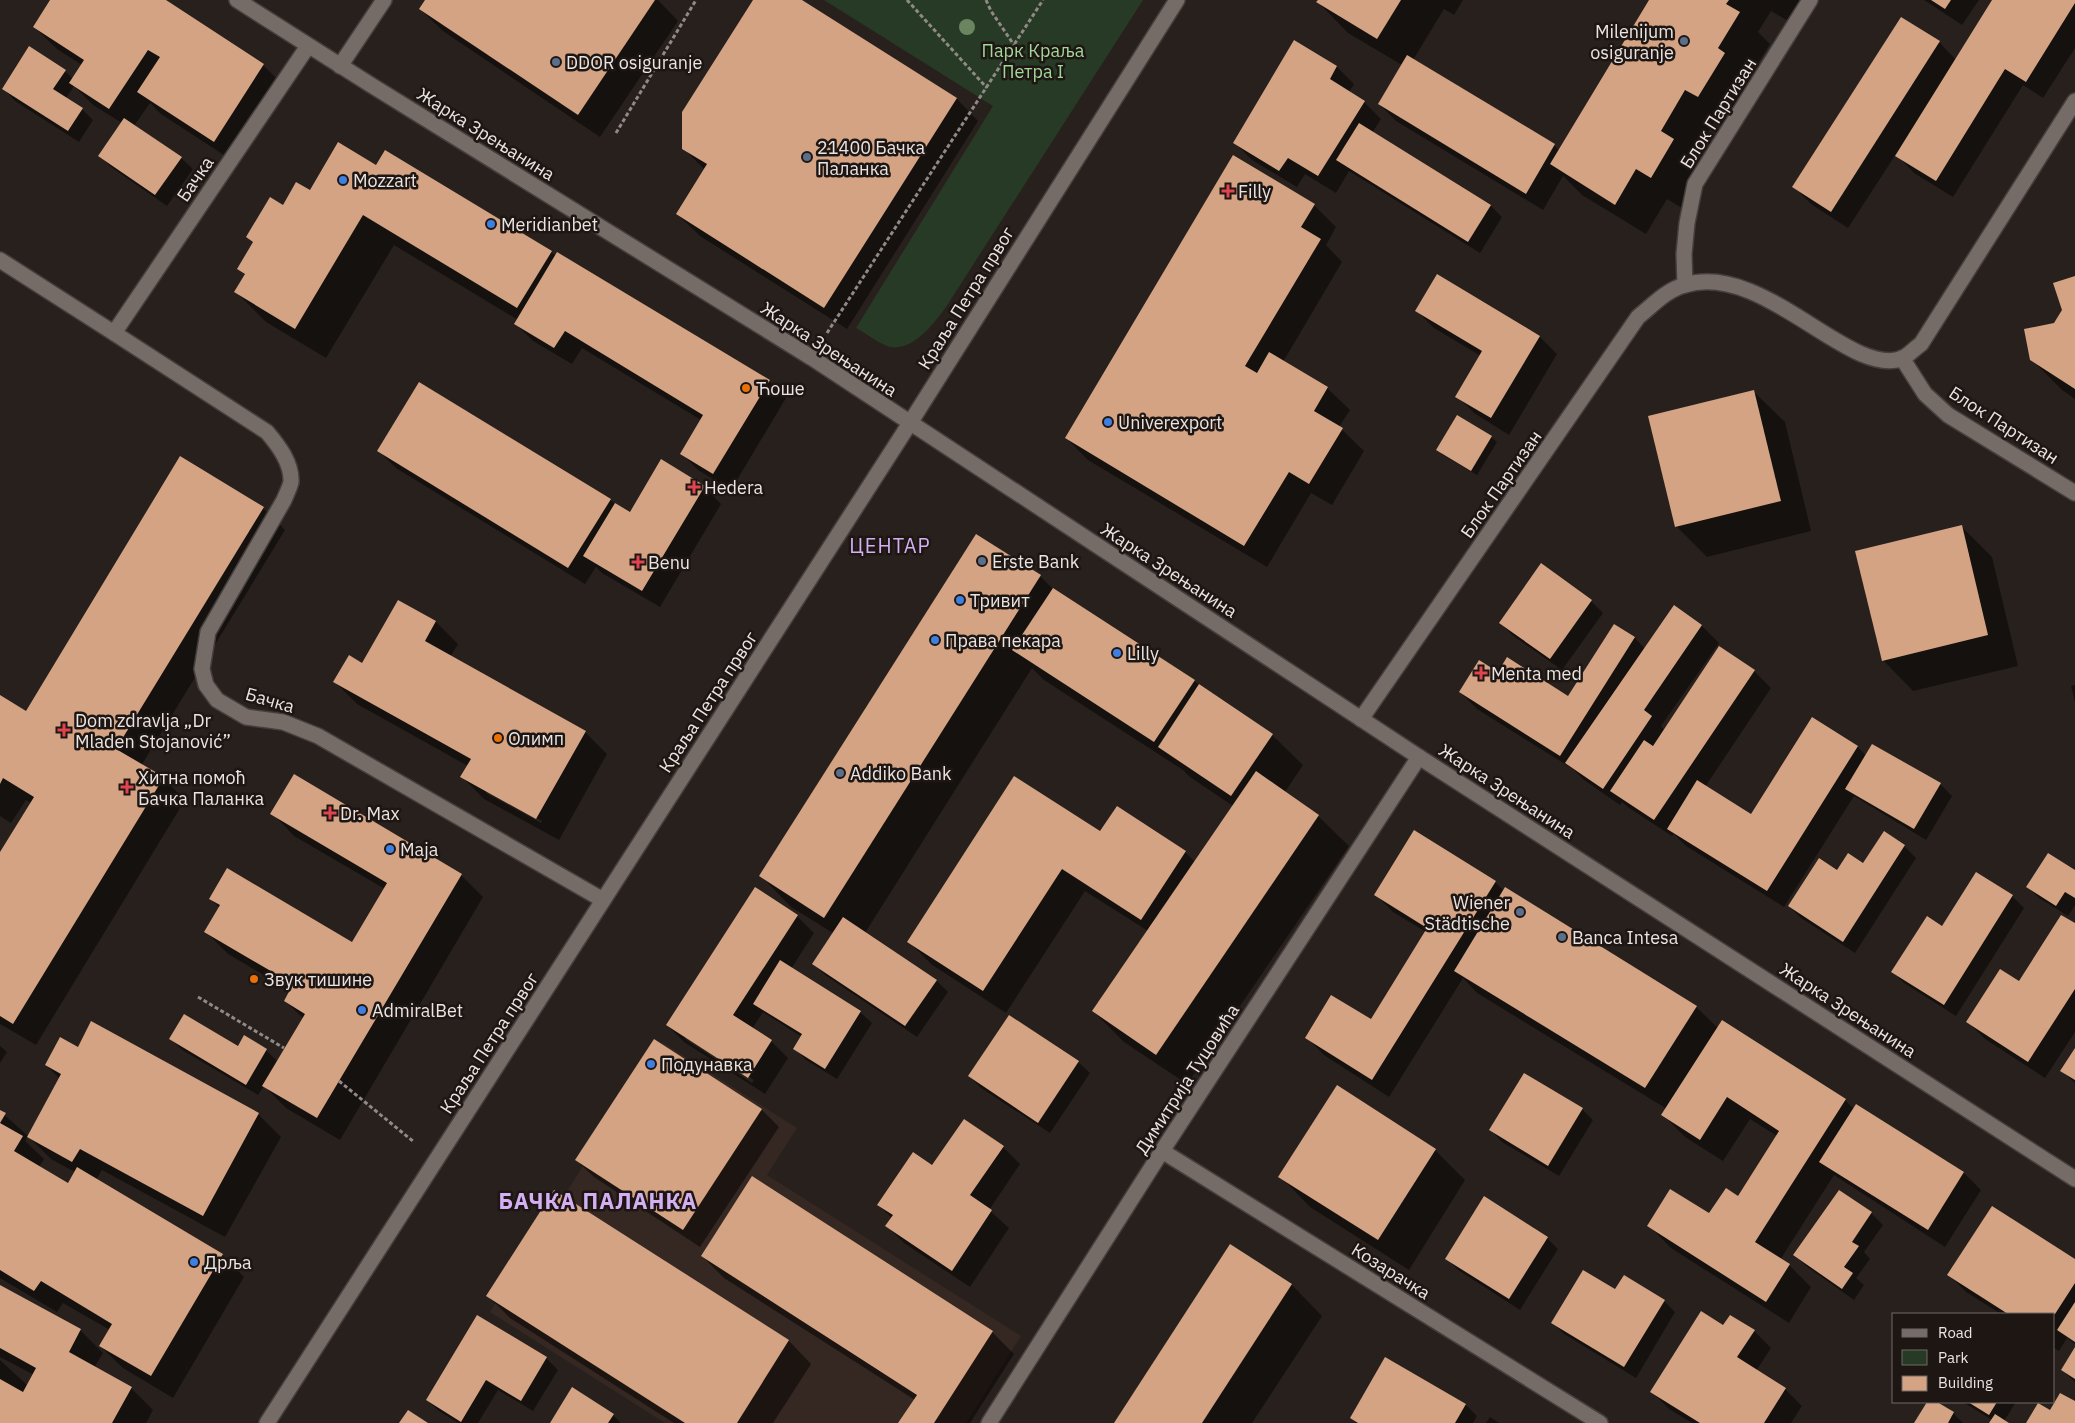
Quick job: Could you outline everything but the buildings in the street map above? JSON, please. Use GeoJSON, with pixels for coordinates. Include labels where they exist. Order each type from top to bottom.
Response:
{"type":"FeatureCollection","features":[{"type":"Feature","properties":{"kind":"street","name":"Жарка Зрењанина"},"geometry":{"type":"LineString","coordinates":[[237,0],[340,66],[812,358],[1419,757],[2075,1178]]}},
{"type":"Feature","properties":{"kind":"street"},"geometry":{"type":"LineString","coordinates":[[340,66],[384,0]]}},
{"type":"Feature","properties":{"kind":"street","name":"Краља Петра првог"},"geometry":{"type":"LineString","coordinates":[[268,1423],[910,422],[1177,0]]}},
{"type":"Feature","properties":{"kind":"street","name":"Блок Партизан"},"geometry":{"type":"LineString","coordinates":[[1685,285],[1684,254],[1687,223],[1696,184],[1810,0]]}},
{"type":"Feature","properties":{"kind":"street","name":"Бачка"},"geometry":{"type":"LineString","coordinates":[[114,333],[308,46]]}},
{"type":"Feature","properties":{"kind":"street"},"geometry":{"type":"LineString","coordinates":[[1902,358],[1921,344],[2075,101]]}},
{"type":"Feature","properties":{"kind":"street","name":"Бачка"},"geometry":{"type":"LineString","coordinates":[[0,260],[114,333],[169,371],[267,432],[280,447],[291,482],[284,500],[208,632],[202,669],[206,685],[216,700],[246,717],[283,722],[318,736],[603,900]]}},
{"type":"Feature","properties":{"kind":"street","name":"Блок Партизан"},"geometry":{"type":"LineString","coordinates":[[1361,719],[1638,317],[1665,294],[1685,285],[1713,281],[1738,287],[1769,298],[1857,353],[1884,360],[1902,358],[1925,394],[1948,415],[2075,493]]}},
{"type":"Feature","properties":{"kind":"street","name":"Димитрија Туцовића"},"geometry":{"type":"LineString","coordinates":[[989,1423],[1162,1151],[1419,757]]}},
{"type":"Feature","properties":{"kind":"street","name":"Козарачка"},"geometry":{"type":"LineString","coordinates":[[1162,1151],[1600,1423]]}},
{"type":"Feature","properties":{"kind":"path"},"geometry":{"type":"LineString","coordinates":[[616,133],[696,0]]}},
{"type":"Feature","properties":{"kind":"path"},"geometry":{"type":"LineString","coordinates":[[907,0],[987,88]]}},
{"type":"Feature","properties":{"kind":"path"},"geometry":{"type":"LineString","coordinates":[[986,0],[991,11],[1014,45]]}},
{"type":"Feature","properties":{"kind":"path"},"geometry":{"type":"LineString","coordinates":[[812,358],[1043,0]]}},
{"type":"Feature","properties":{"kind":"path"},"geometry":{"type":"LineString","coordinates":[[198,997],[284,1048]]}},
{"type":"Feature","properties":{"kind":"path"},"geometry":{"type":"LineString","coordinates":[[339,1081],[436,1160]]}},
{"type":"Feature","properties":{"kind":"shaded area"},"geometry":{"type":"Polygon","coordinates":[[[662,1042],[797,1128],[767,1175],[1021,1336],[966,1423],[665,1423],[490,1312],[662,1042]]]}},
{"type":"Feature","properties":{"kind":"green space","name":"Парк Краља Петра I"},"geometry":{"type":"Polygon","coordinates":[[[824,0],[1143,0],[946,307],[923,334],[907,345],[899,347],[886,346],[856,328],[993,106],[824,0]]]}},
{"type":"Feature","properties":{"kind":"place","name":"Milenijum osiguranje"},"geometry":{"type":"Point","coordinates":[1684,41]}},
{"type":"Feature","properties":{"kind":"place","name":"DDOR osiguranje"},"geometry":{"type":"Point","coordinates":[556,62]}},
{"type":"Feature","properties":{"kind":"place","name":"21400 Бачка Паланка"},"geometry":{"type":"Point","coordinates":[807,157]}},
{"type":"Feature","properties":{"kind":"place","name":"Mozzart"},"geometry":{"type":"Point","coordinates":[343,180]}},
{"type":"Feature","properties":{"kind":"place","name":"Filly"},"geometry":{"type":"Point","coordinates":[1228,191]}},
{"type":"Feature","properties":{"kind":"place","name":"Meridianbet"},"geometry":{"type":"Point","coordinates":[491,224]}},
{"type":"Feature","properties":{"kind":"place","name":"Ћоше"},"geometry":{"type":"Point","coordinates":[746,388]}},
{"type":"Feature","properties":{"kind":"place","name":"Univerexport"},"geometry":{"type":"Point","coordinates":[1108,422]}},
{"type":"Feature","properties":{"kind":"place","name":"Hedera"},"geometry":{"type":"Point","coordinates":[694,487]}},
{"type":"Feature","properties":{"kind":"place","name":"Erste Bank"},"geometry":{"type":"Point","coordinates":[982,561]}},
{"type":"Feature","properties":{"kind":"place","name":"Benu"},"geometry":{"type":"Point","coordinates":[638,562]}},
{"type":"Feature","properties":{"kind":"place","name":"Тривит"},"geometry":{"type":"Point","coordinates":[960,600]}},
{"type":"Feature","properties":{"kind":"place","name":"Права пекара"},"geometry":{"type":"Point","coordinates":[935,640]}},
{"type":"Feature","properties":{"kind":"place","name":"Lilly"},"geometry":{"type":"Point","coordinates":[1117,653]}},
{"type":"Feature","properties":{"kind":"place","name":"Menta med"},"geometry":{"type":"Point","coordinates":[1481,673]}},
{"type":"Feature","properties":{"kind":"place","name":"Dom zdravlja „Dr Mladen Stojanović”"},"geometry":{"type":"Point","coordinates":[64,730]}},
{"type":"Feature","properties":{"kind":"place","name":"Олимп"},"geometry":{"type":"Point","coordinates":[498,738]}},
{"type":"Feature","properties":{"kind":"place","name":"Addiko Bank"},"geometry":{"type":"Point","coordinates":[840,773]}},
{"type":"Feature","properties":{"kind":"place","name":"Хитна помоћ Бачка Паланка"},"geometry":{"type":"Point","coordinates":[127,787]}},
{"type":"Feature","properties":{"kind":"place","name":"Dr. Max"},"geometry":{"type":"Point","coordinates":[330,813]}},
{"type":"Feature","properties":{"kind":"place","name":"Maja"},"geometry":{"type":"Point","coordinates":[390,849]}},
{"type":"Feature","properties":{"kind":"place","name":"Wiener Städtische"},"geometry":{"type":"Point","coordinates":[1520,912]}},
{"type":"Feature","properties":{"kind":"place","name":"Banca Intesa"},"geometry":{"type":"Point","coordinates":[1562,937]}},
{"type":"Feature","properties":{"kind":"place","name":"Звук тишине"},"geometry":{"type":"Point","coordinates":[254,979]}},
{"type":"Feature","properties":{"kind":"place","name":"AdmiralBet"},"geometry":{"type":"Point","coordinates":[362,1010]}},
{"type":"Feature","properties":{"kind":"place","name":"Подунавка"},"geometry":{"type":"Point","coordinates":[651,1064]}},
{"type":"Feature","properties":{"kind":"place","name":"Дрља"},"geometry":{"type":"Point","coordinates":[194,1262]}},
{"type":"Feature","properties":{"kind":"district","name":"ЦЕНТАР"},"geometry":{"type":"Point","coordinates":[890,545]}},
{"type":"Feature","properties":{"kind":"district","name":"БАЧКА ПАЛАНКА"},"geometry":{"type":"Point","coordinates":[598,1200]}}]}
